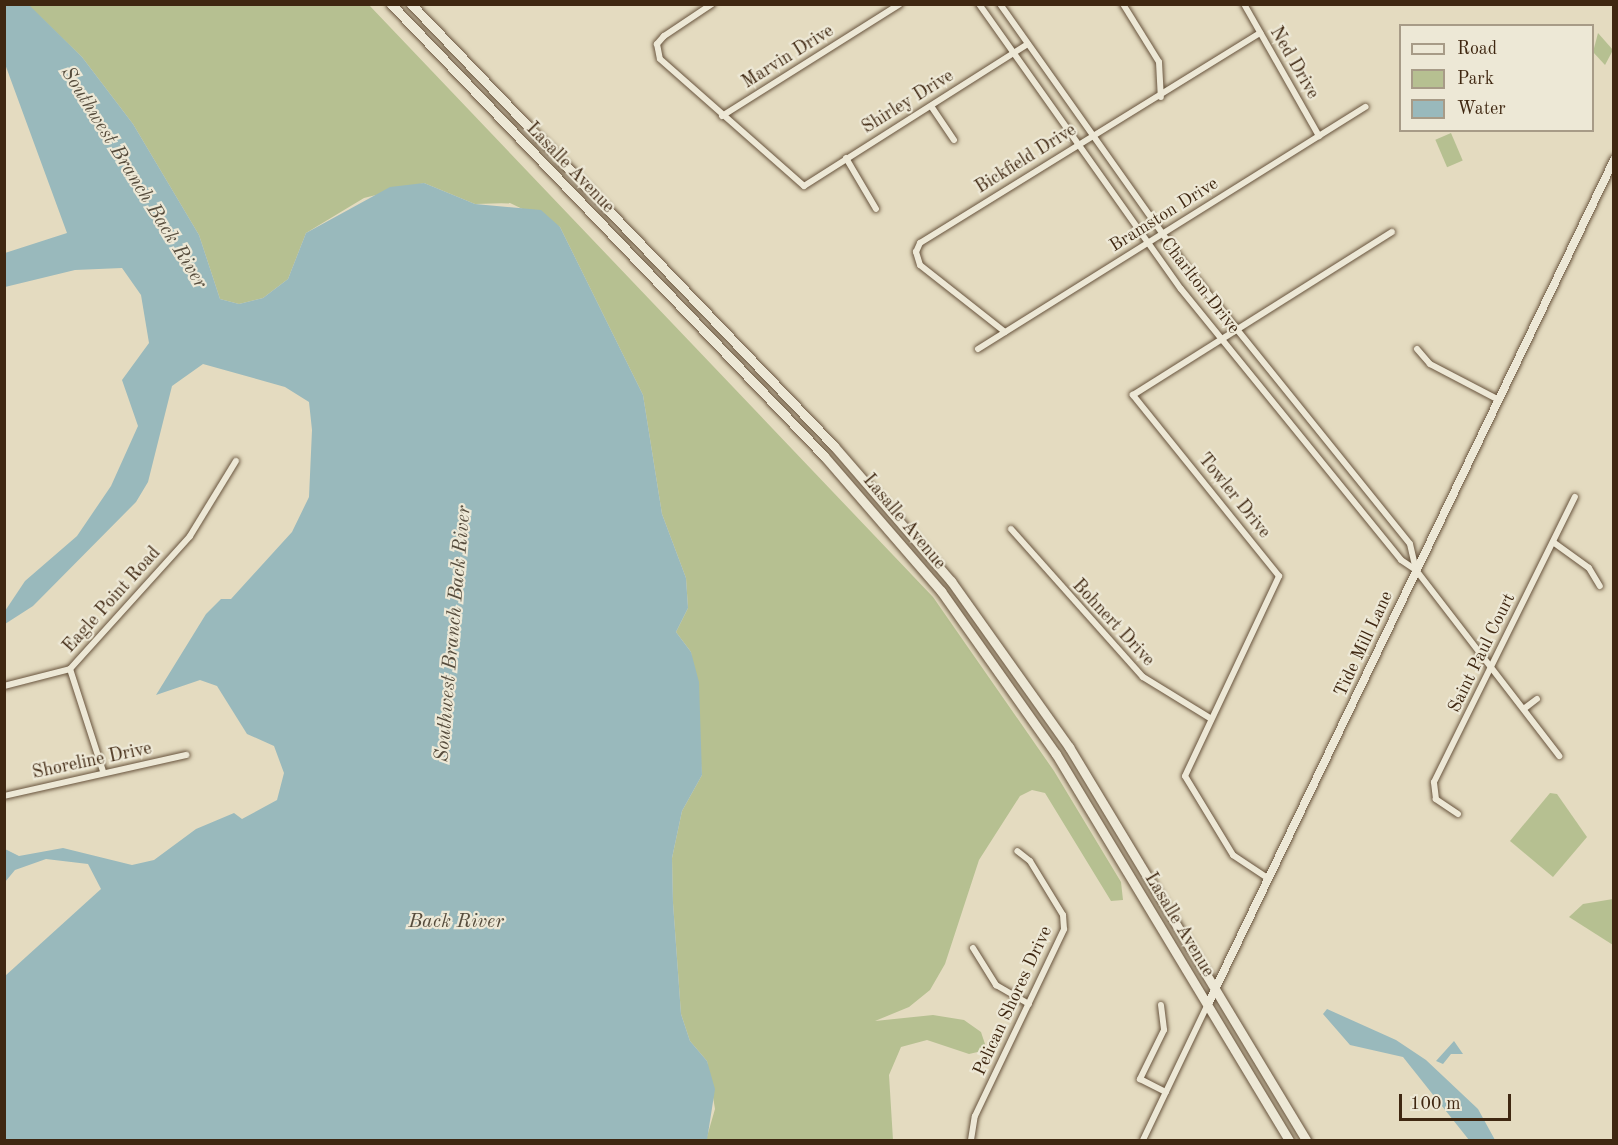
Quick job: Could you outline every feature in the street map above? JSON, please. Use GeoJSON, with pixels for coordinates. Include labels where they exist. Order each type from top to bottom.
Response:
{"type":"FeatureCollection","features":[{"type":"Feature","properties":{"kind":"main road","name":"Lasalle Avenue"},"geometry":{"type":"LineString","coordinates":[[391,4],[824,456],[907,550],[1042,732],[1289,1140]]}},
{"type":"Feature","properties":{"kind":"main road","name":"Lasalle Avenue"},"geometry":{"type":"LineString","coordinates":[[411,4],[917,538],[1048,716],[1306,1140]]}},
{"type":"Feature","properties":{"kind":"street"},"geometry":{"type":"LineString","coordinates":[[712,4],[664,36],[657,44],[660,59],[722,116]]}},
{"type":"Feature","properties":{"kind":"street","name":"Marvin Drive"},"geometry":{"type":"LineString","coordinates":[[722,116],[900,4]]}},
{"type":"Feature","properties":{"kind":"street","name":"Charlton Drive"},"geometry":{"type":"LineString","coordinates":[[979,4],[1148,242],[1222,339],[1401,560],[1416,570],[1525,708],[1559,756]]}},
{"type":"Feature","properties":{"kind":"street","name":"Charlton Drive"},"geometry":{"type":"LineString","coordinates":[[1000,4],[1162,233],[1237,330],[1410,544],[1416,570]]}},
{"type":"Feature","properties":{"kind":"street"},"geometry":{"type":"LineString","coordinates":[[1123,4],[1160,62],[1161,97]]}},
{"type":"Feature","properties":{"kind":"street","name":"Ned Drive"},"geometry":{"type":"LineString","coordinates":[[1244,4],[1319,136]]}},
{"type":"Feature","properties":{"kind":"street","name":"Bickfield Drive"},"geometry":{"type":"LineString","coordinates":[[1005,332],[920,265],[917,247],[1093,135],[1161,97],[1260,33]]}},
{"type":"Feature","properties":{"kind":"street","name":"Shirley Drive"},"geometry":{"type":"LineString","coordinates":[[722,116],[804,186],[1028,44]]}},
{"type":"Feature","properties":{"kind":"street"},"geometry":{"type":"LineString","coordinates":[[931,106],[954,140]]}},
{"type":"Feature","properties":{"kind":"street","name":"Bramston Drive"},"geometry":{"type":"LineString","coordinates":[[978,349],[1366,107]]}},
{"type":"Feature","properties":{"kind":"street"},"geometry":{"type":"LineString","coordinates":[[846,158],[876,208]]}},
{"type":"Feature","properties":{"kind":"street","name":"Tide Mill Lane"},"geometry":{"type":"LineString","coordinates":[[1143,1140],[1614,160]]}},
{"type":"Feature","properties":{"kind":"street","name":"Towler Drive"},"geometry":{"type":"LineString","coordinates":[[1269,879],[1233,855],[1185,776],[1210,718],[1279,576],[1133,395],[1392,232]]}},
{"type":"Feature","properties":{"kind":"street"},"geometry":{"type":"LineString","coordinates":[[1417,349],[1430,364],[1499,400]]}},
{"type":"Feature","properties":{"kind":"street","name":"Eagle Point Road"},"geometry":{"type":"LineString","coordinates":[[103,771],[70,669],[196,527],[236,461]]}},
{"type":"Feature","properties":{"kind":"street","name":"Saint Paul Court"},"geometry":{"type":"LineString","coordinates":[[1458,814],[1436,799],[1434,782],[1492,669],[1575,497]]}},
{"type":"Feature","properties":{"kind":"street","name":"Bohnert Drive"},"geometry":{"type":"LineString","coordinates":[[1011,529],[1143,677],[1210,718]]}},
{"type":"Feature","properties":{"kind":"street"},"geometry":{"type":"LineString","coordinates":[[1553,542],[1589,568],[1600,586]]}},
{"type":"Feature","properties":{"kind":"street"},"geometry":{"type":"LineString","coordinates":[[4,686],[70,669]]}},
{"type":"Feature","properties":{"kind":"street"},"geometry":{"type":"LineString","coordinates":[[1525,708],[1537,699]]}},
{"type":"Feature","properties":{"kind":"street","name":"Shoreline Drive"},"geometry":{"type":"LineString","coordinates":[[4,796],[103,771],[121,772],[186,755]]}},
{"type":"Feature","properties":{"kind":"street","name":"Pelican Shores Drive"},"geometry":{"type":"LineString","coordinates":[[971,1140],[975,1116],[1029,1004],[1064,922],[1030,861],[1017,851]]}},
{"type":"Feature","properties":{"kind":"street"},"geometry":{"type":"LineString","coordinates":[[973,948],[996,985],[1029,1004]]}},
{"type":"Feature","properties":{"kind":"street"},"geometry":{"type":"LineString","coordinates":[[1161,1005],[1164,1030],[1140,1079],[1166,1092]]}},
{"type":"Feature","properties":{"kind":"green space"},"geometry":{"type":"Polygon","coordinates":[[[28,5],[369,5],[933,597],[1054,771],[1121,882],[1123,900],[1111,901],[1045,793],[1032,790],[1020,796],[979,860],[945,964],[930,990],[909,1007],[875,1021],[933,1015],[964,1020],[981,1032],[985,1044],[982,1051],[969,1054],[927,1040],[901,1047],[889,1075],[893,1140],[706,1140],[715,1109],[707,1061],[690,1041],[681,1014],[673,903],[672,858],[682,811],[702,775],[691,652],[676,632],[688,608],[686,578],[662,514],[643,395],[560,227],[510,203],[475,204],[424,183],[364,198],[306,233],[288,279],[263,298],[239,304],[220,299],[199,235],[133,124],[82,57],[28,5]]]}},
{"type":"Feature","properties":{"kind":"green space"},"geometry":{"type":"Polygon","coordinates":[[[1598,33],[1613,50],[1605,65],[1594,53],[1598,33]]]}},
{"type":"Feature","properties":{"kind":"green space"},"geometry":{"type":"Polygon","coordinates":[[[1451,133],[1463,161],[1447,167],[1435,140],[1451,133]]]}},
{"type":"Feature","properties":{"kind":"green space"},"geometry":{"type":"Polygon","coordinates":[[[1550,793],[1557,794],[1587,837],[1553,877],[1510,841],[1550,793]]]}},
{"type":"Feature","properties":{"kind":"green space"},"geometry":{"type":"Polygon","coordinates":[[[1613,899],[1613,945],[1569,917],[1583,904],[1613,899]]]}},
{"type":"Feature","properties":{"kind":"water","name":"Back River"},"geometry":{"type":"Polygon","coordinates":[[[28,4],[82,57],[133,124],[199,235],[220,299],[239,304],[263,298],[288,279],[306,233],[390,187],[424,183],[475,204],[541,210],[560,227],[643,395],[662,514],[686,578],[688,608],[676,632],[691,652],[699,682],[702,775],[682,811],[672,858],[673,903],[681,1014],[690,1041],[707,1061],[715,1089],[707,1140],[5,1140],[5,976],[101,889],[88,864],[46,859],[15,870],[5,882],[5,849],[19,856],[63,848],[132,865],[154,860],[196,829],[234,813],[242,819],[277,800],[284,773],[274,746],[247,734],[217,686],[200,680],[156,695],[206,614],[221,599],[231,599],[292,532],[309,497],[312,430],[309,402],[285,387],[203,364],[172,386],[148,482],[136,502],[33,606],[5,624],[5,611],[25,581],[77,536],[111,486],[138,426],[122,380],[149,343],[141,295],[122,268],[75,270],[5,287],[5,253],[67,233],[5,64],[5,5],[28,4]]]}},
{"type":"Feature","properties":{"kind":"water"},"geometry":{"type":"Polygon","coordinates":[[[1327,1009],[1396,1040],[1426,1060],[1478,1109],[1495,1140],[1469,1140],[1403,1057],[1350,1045],[1323,1014],[1327,1009]]]}},
{"type":"Feature","properties":{"kind":"water"},"geometry":{"type":"Polygon","coordinates":[[[1454,1041],[1463,1054],[1451,1054],[1443,1064],[1436,1061],[1454,1041]]]}},
{"type":"Feature","properties":{"kind":"water label","name":"Southwest Branch Back River"},"geometry":{"type":"Point","coordinates":[133,178]}},
{"type":"Feature","properties":{"kind":"water label","name":"Southwest Branch Back River"},"geometry":{"type":"Point","coordinates":[454,634]}}]}
